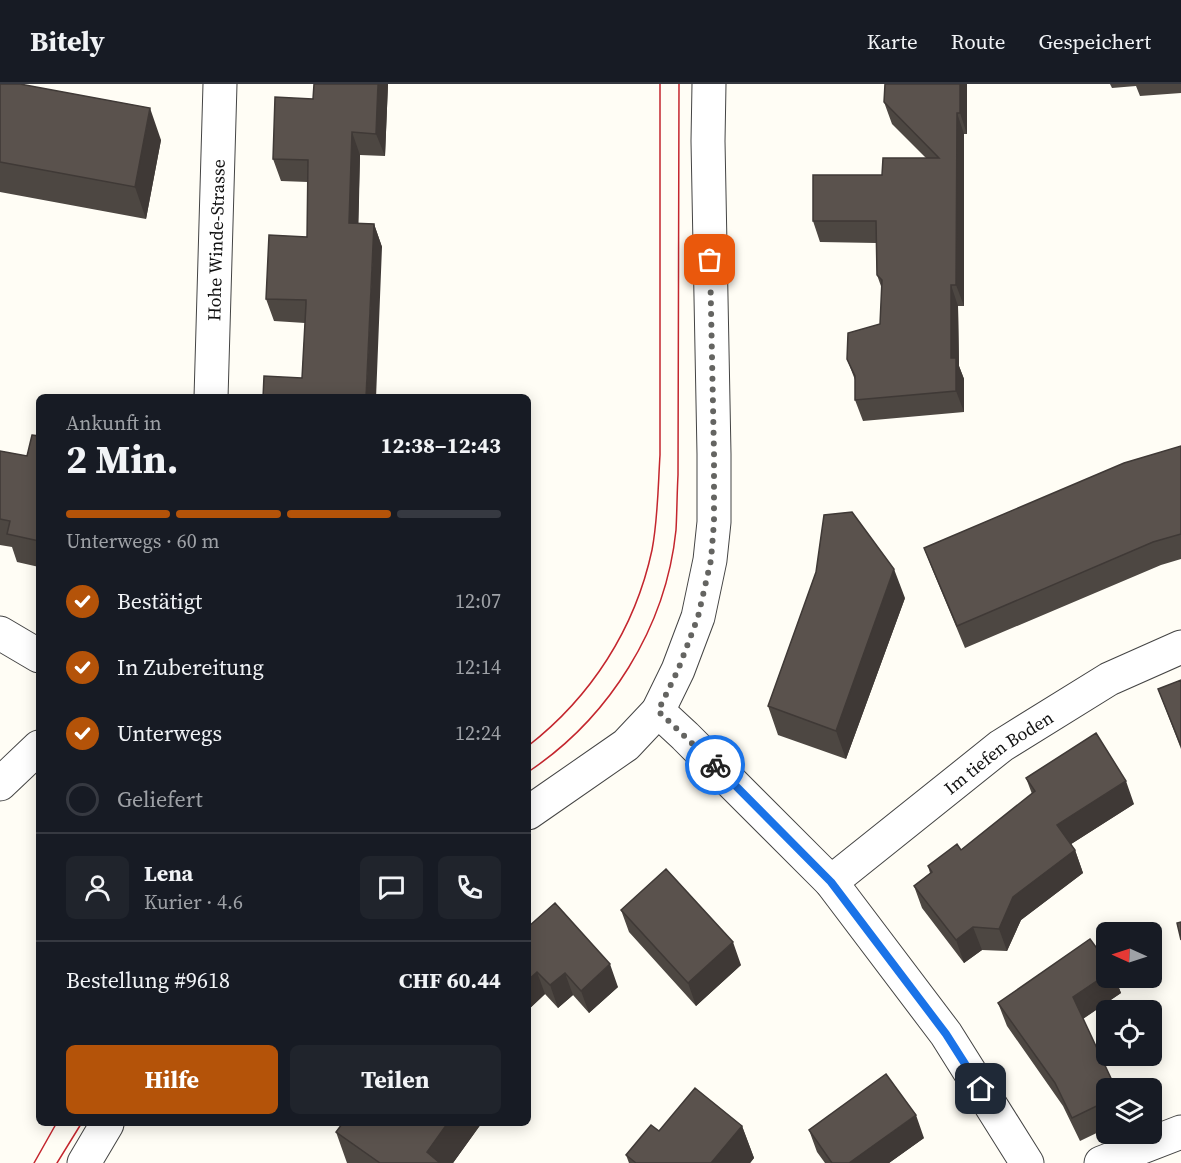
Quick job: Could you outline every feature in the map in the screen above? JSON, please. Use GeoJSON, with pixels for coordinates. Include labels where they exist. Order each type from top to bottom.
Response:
{"type":"FeatureCollection","features":[{"type":"Feature","properties":{"kind":"street","name":"Hohe Winde-Strasse"},"geometry":{"type":"LineString","coordinates":[[211,394],[220,84]]}},
{"type":"Feature","properties":{"kind":"street"},"geometry":{"type":"LineString","coordinates":[[531,811],[626,745],[658,711],[678,670],[698,617],[711,560],[714,522],[709,84]]}},
{"type":"Feature","properties":{"kind":"street"},"geometry":{"type":"LineString","coordinates":[[0,633],[36,654]]}},
{"type":"Feature","properties":{"kind":"street","name":"Im tiefen Boden"},"geometry":{"type":"LineString","coordinates":[[831,882],[1001,746],[1109,679],[1181,647]]}},
{"type":"Feature","properties":{"kind":"street"},"geometry":{"type":"LineString","coordinates":[[658,711],[831,882],[946,1034],[1027,1163]]}},
{"type":"Feature","properties":{"kind":"street"},"geometry":{"type":"LineString","coordinates":[[0,784],[36,750]]}},
{"type":"Feature","properties":{"kind":"street"},"geometry":{"type":"LineString","coordinates":[[84,1163],[106,1126]]}},
{"type":"Feature","properties":{"kind":"street"},"geometry":{"type":"LineString","coordinates":[[1101,1163],[1181,1132]]}},
{"type":"Feature","properties":{"kind":"building"},"geometry":{"type":"Polygon","coordinates":[[[0,84],[20,84],[150,108],[135,187],[0,162],[0,84]]]}},
{"type":"Feature","properties":{"kind":"building"},"geometry":{"type":"Polygon","coordinates":[[[314,84],[378,84],[376,134],[352,132],[349,223],[374,224],[366,394],[263,394],[264,376],[302,378],[306,304],[306,300],[266,299],[269,235],[307,237],[308,160],[273,159],[275,97],[313,99],[314,84]]]}},
{"type":"Feature","properties":{"kind":"building"},"geometry":{"type":"Polygon","coordinates":[[[885,84],[960,84],[960,113],[957,113],[956,285],[951,285],[951,358],[956,358],[956,391],[855,400],[855,376],[847,359],[848,333],[880,324],[882,280],[877,275],[876,221],[813,221],[813,175],[882,175],[883,158],[939,158],[884,102],[885,84]]]}},
{"type":"Feature","properties":{"kind":"building"},"geometry":{"type":"Polygon","coordinates":[[[32,435],[36,436],[36,540],[7,534],[10,521],[0,519],[0,451],[27,456],[32,435]]]}},
{"type":"Feature","properties":{"kind":"building"},"geometry":{"type":"Polygon","coordinates":[[[1181,446],[1181,534],[1153,542],[957,626],[924,548],[1124,463],[1181,446]]]}},
{"type":"Feature","properties":{"kind":"building"},"geometry":{"type":"Polygon","coordinates":[[[852,512],[894,569],[836,731],[768,706],[816,572],[824,515],[852,512]]]}},
{"type":"Feature","properties":{"kind":"building"},"geometry":{"type":"Polygon","coordinates":[[[1181,680],[1181,746],[1158,689],[1181,680]]]}},
{"type":"Feature","properties":{"kind":"building"},"geometry":{"type":"Polygon","coordinates":[[[1096,733],[1126,781],[1057,825],[1075,850],[1013,897],[999,929],[973,927],[956,940],[914,886],[932,872],[928,866],[957,844],[961,850],[1035,791],[1026,778],[1096,733]]]}},
{"type":"Feature","properties":{"kind":"building"},"geometry":{"type":"Polygon","coordinates":[[[666,869],[733,942],[688,983],[621,910],[666,869]]]}},
{"type":"Feature","properties":{"kind":"building"},"geometry":{"type":"Polygon","coordinates":[[[555,903],[610,964],[581,991],[565,973],[550,985],[537,972],[531,977],[531,924],[555,903]]]}},
{"type":"Feature","properties":{"kind":"building"},"geometry":{"type":"Polygon","coordinates":[[[1181,922],[1181,940],[1177,923],[1181,922]]]}},
{"type":"Feature","properties":{"kind":"building"},"geometry":{"type":"Polygon","coordinates":[[[1090,939],[1096,947],[1096,981],[1073,997],[1096,1046],[1096,1066],[1105,1066],[1111,1078],[1096,1078],[1096,1106],[1072,1118],[1055,1083],[998,1003],[1090,939]]]}},
{"type":"Feature","properties":{"kind":"building"},"geometry":{"type":"Polygon","coordinates":[[[886,1074],[916,1115],[849,1163],[832,1163],[809,1130],[886,1074]]]}},
{"type":"Feature","properties":{"kind":"building"},"geometry":{"type":"Polygon","coordinates":[[[695,1088],[742,1126],[711,1163],[636,1163],[626,1155],[651,1125],[659,1131],[695,1088]]]}},
{"type":"Feature","properties":{"kind":"building"},"geometry":{"type":"Polygon","coordinates":[[[340,1126],[446,1126],[427,1152],[440,1163],[380,1163],[336,1132],[340,1126]]]}},
{"type":"Feature","properties":{"kind":"tram line"},"geometry":{"type":"LineString","coordinates":[[531,744],[572,706],[607,659],[634,607],[652,550],[657,514],[660,455],[660,84]]}},
{"type":"Feature","properties":{"kind":"tram line"},"geometry":{"type":"LineString","coordinates":[[531,770],[584,725],[608,698],[629,668],[660,602],[670,566],[676,530],[678,475],[679,84]]}},
{"type":"Feature","properties":{"kind":"tram line"},"geometry":{"type":"LineString","coordinates":[[34,1163],[55,1126]]}},
{"type":"Feature","properties":{"kind":"tram line"},"geometry":{"type":"LineString","coordinates":[[57,1163],[80,1126]]}},
{"type":"Feature","properties":{"kind":"way so far"},"geometry":{"type":"LineString","coordinates":[[710,260],[714,454],[714,522],[711,560],[698,617],[678,670],[658,711],[715,765]]}},
{"type":"Feature","properties":{"kind":"route"},"geometry":{"type":"LineString","coordinates":[[715,765],[831,882],[946,1034],[981,1089]]}}]}
